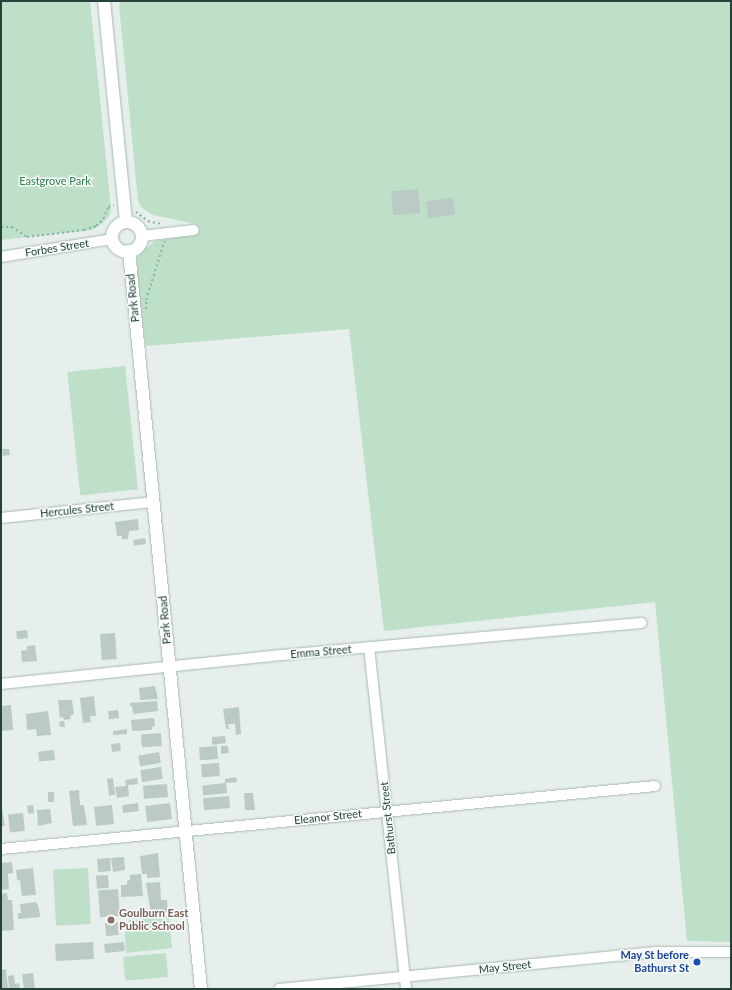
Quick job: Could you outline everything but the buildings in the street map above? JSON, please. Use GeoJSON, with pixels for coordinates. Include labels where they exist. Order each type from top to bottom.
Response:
{"type":"FeatureCollection","features":[{"type":"Feature","properties":{"kind":"street"},"geometry":{"type":"LineString","coordinates":[[104,1],[129,206],[126,222]]}},
{"type":"Feature","properties":{"kind":"street"},"geometry":{"type":"LineString","coordinates":[[126,222],[136,225],[142,236],[139,245],[129,251],[117,248],[112,239],[116,227],[126,222]]}},
{"type":"Feature","properties":{"kind":"street"},"geometry":{"type":"LineString","coordinates":[[142,236],[194,230]]}},
{"type":"Feature","properties":{"kind":"street","name":"Forbes Street"},"geometry":{"type":"LineString","coordinates":[[1,257],[112,239]]}},
{"type":"Feature","properties":{"kind":"street","name":"Park Road"},"geometry":{"type":"LineString","coordinates":[[129,251],[201,989]]}},
{"type":"Feature","properties":{"kind":"street","name":"Hercules Street"},"geometry":{"type":"LineString","coordinates":[[1,518],[154,502]]}},
{"type":"Feature","properties":{"kind":"street","name":"Emma Street"},"geometry":{"type":"LineString","coordinates":[[1,684],[369,647],[642,623]]}},
{"type":"Feature","properties":{"kind":"street","name":"Bathurst Street"},"geometry":{"type":"LineString","coordinates":[[369,647],[388,811],[406,989]]}},
{"type":"Feature","properties":{"kind":"street","name":"Eleanor Street"},"geometry":{"type":"LineString","coordinates":[[1,849],[655,786]]}},
{"type":"Feature","properties":{"kind":"street","name":"May Street"},"geometry":{"type":"LineString","coordinates":[[279,989],[658,952],[731,952]]}},
{"type":"Feature","properties":{"kind":"path"},"geometry":{"type":"LineString","coordinates":[[1,227],[12,227],[27,236],[84,230],[96,226],[103,219],[108,207],[129,206],[142,218],[162,225],[164,233],[164,244],[146,300],[146,309]]}},
{"type":"Feature","properties":{"kind":"green space","name":"Eastgrove Park"},"geometry":{"type":"Polygon","coordinates":[[[1,1],[90,1],[111,208],[109,216],[103,223],[92,230],[1,240],[1,1]]]}},
{"type":"Feature","properties":{"kind":"green space"},"geometry":{"type":"Polygon","coordinates":[[[122,1],[731,1],[731,942],[687,941],[655,602],[384,631],[349,329],[146,346],[139,294],[137,259],[143,250],[155,241],[197,234],[196,224],[153,215],[141,207],[138,201],[119,5],[122,1]]]}},
{"type":"Feature","properties":{"kind":"green space"},"geometry":{"type":"Polygon","coordinates":[[[125,366],[138,489],[80,495],[67,372],[125,366]]]}},
{"type":"Feature","properties":{"kind":"green space"},"geometry":{"type":"Polygon","coordinates":[[[88,868],[91,924],[56,926],[53,870],[88,868]]]}},
{"type":"Feature","properties":{"kind":"green space"},"geometry":{"type":"Polygon","coordinates":[[[169,917],[172,948],[126,953],[125,935],[129,920],[169,917]]]}},
{"type":"Feature","properties":{"kind":"green space"},"geometry":{"type":"Polygon","coordinates":[[[166,953],[168,977],[125,981],[123,957],[166,953]]]}},
{"type":"Feature","properties":{"kind":"place","name":"Goulburn East Public School"},"geometry":{"type":"Point","coordinates":[111,920]}},
{"type":"Feature","properties":{"kind":"place","name":"May St before Bathurst St"},"geometry":{"type":"Point","coordinates":[697,962]}}]}
